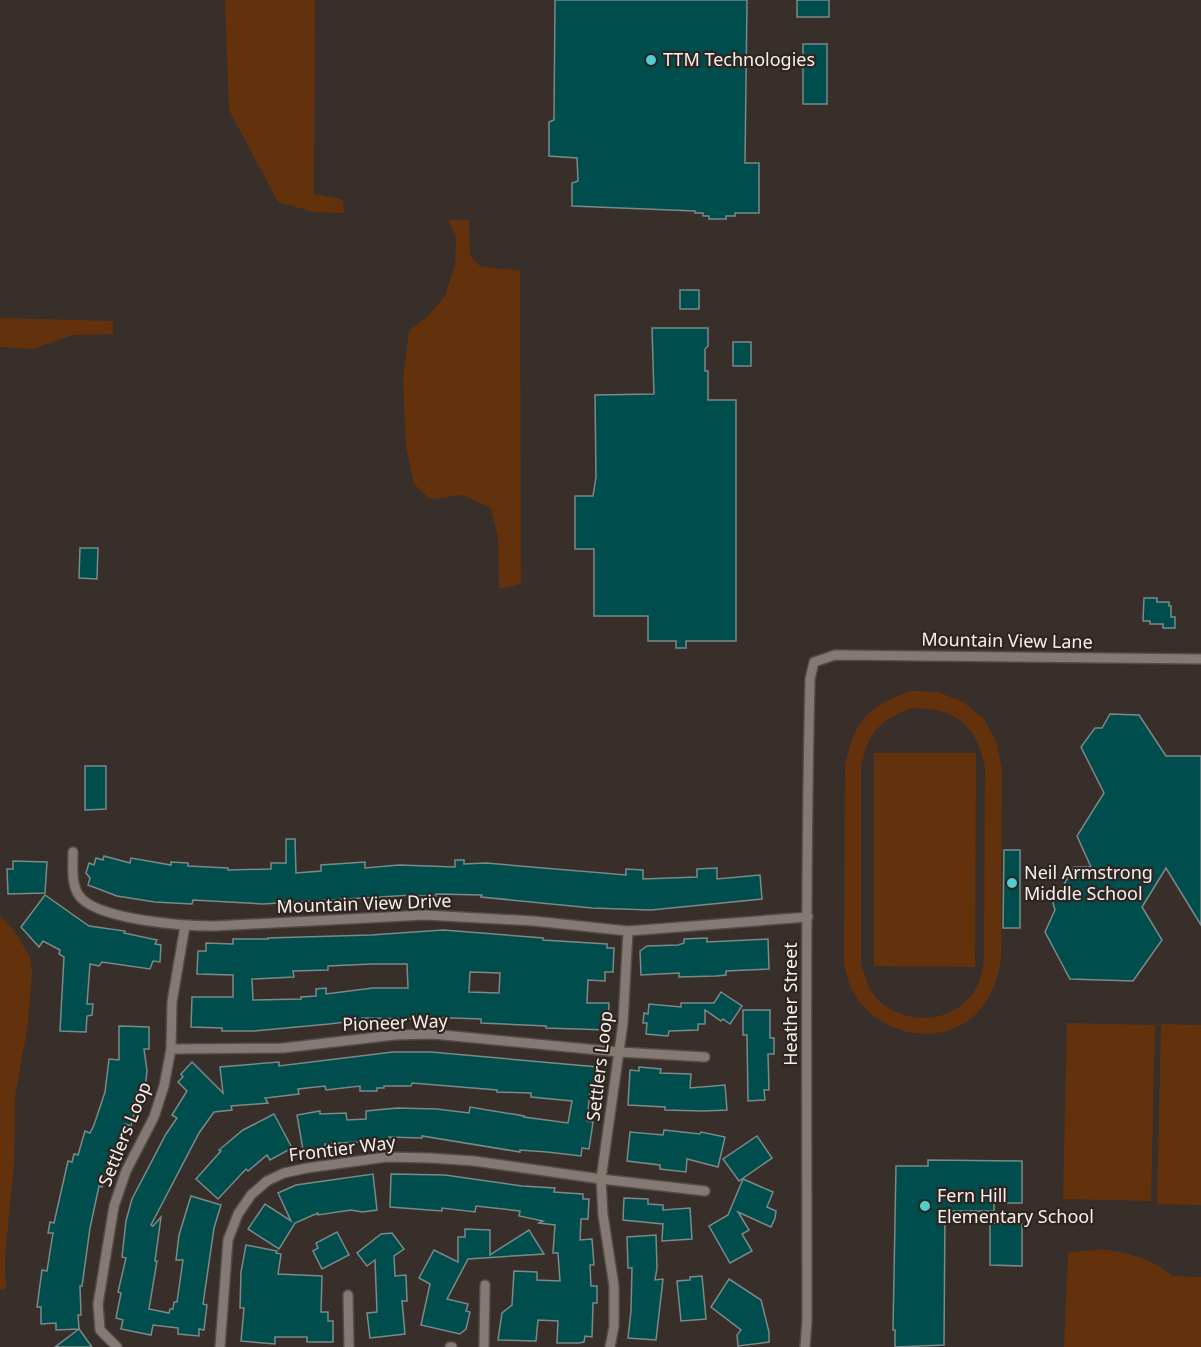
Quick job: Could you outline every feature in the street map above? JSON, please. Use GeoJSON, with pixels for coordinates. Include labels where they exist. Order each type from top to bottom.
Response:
{"type":"FeatureCollection","features":[{"type":"Feature","properties":{"kind":"street","name":"Mountain View Lane"},"geometry":{"type":"LineString","coordinates":[[814,662],[835,656],[1201,659]]}},
{"type":"Feature","properties":{"kind":"street","name":"Heather Street"},"geometry":{"type":"LineString","coordinates":[[805,1347],[807,1321],[808,917],[806,839],[810,679],[814,662]]}},
{"type":"Feature","properties":{"kind":"street","name":"Mountain View Drive"},"geometry":{"type":"LineString","coordinates":[[73,852],[73,876],[78,894],[89,903],[102,911],[118,915],[185,926],[425,915],[534,921],[628,931],[808,917]]}},
{"type":"Feature","properties":{"kind":"street","name":"Settlers Loop"},"geometry":{"type":"LineString","coordinates":[[117,1347],[100,1330],[98,1305],[106,1249],[114,1206],[126,1171],[154,1117],[164,1086],[171,1049],[172,1002],[185,926]]}},
{"type":"Feature","properties":{"kind":"street","name":"Settlers Loop"},"geometry":{"type":"LineString","coordinates":[[610,1347],[614,1326],[614,1286],[603,1215],[602,1179],[620,1052],[628,931]]}},
{"type":"Feature","properties":{"kind":"street","name":"Pioneer Way"},"geometry":{"type":"LineString","coordinates":[[171,1049],[283,1048],[395,1035],[433,1034],[620,1052],[705,1057]]}},
{"type":"Feature","properties":{"kind":"street","name":"Frontier Way"},"geometry":{"type":"LineString","coordinates":[[220,1347],[228,1240],[238,1214],[251,1195],[267,1181],[284,1173],[387,1157],[430,1158],[474,1161],[705,1191]]}},
{"type":"Feature","properties":{"kind":"street"},"geometry":{"type":"LineString","coordinates":[[484,1347],[485,1285]]}},
{"type":"Feature","properties":{"kind":"street"},"geometry":{"type":"LineString","coordinates":[[348,1295],[349,1347]]}},
{"type":"Feature","properties":{"kind":"shaded area"},"geometry":{"type":"Polygon","coordinates":[[[225,0],[315,0],[314,194],[343,200],[344,213],[314,212],[278,202],[229,110],[225,0]]]}},
{"type":"Feature","properties":{"kind":"shaded area"},"geometry":{"type":"Polygon","coordinates":[[[448,220],[469,220],[470,256],[480,266],[520,271],[521,584],[499,589],[498,537],[491,508],[463,495],[430,499],[414,484],[406,446],[403,379],[409,331],[429,315],[445,296],[455,264],[456,236],[448,220]]]}},
{"type":"Feature","properties":{"kind":"shaded area"},"geometry":{"type":"Polygon","coordinates":[[[0,318],[113,321],[113,334],[73,335],[32,349],[0,347],[0,318]]]}},
{"type":"Feature","properties":{"kind":"shaded area"},"geometry":{"type":"Polygon","coordinates":[[[911,691],[938,692],[963,702],[984,719],[997,743],[1002,770],[1001,959],[998,971],[993,989],[983,1006],[968,1020],[951,1029],[933,1033],[914,1033],[895,1028],[878,1019],[863,1006],[852,990],[844,963],[845,767],[853,738],[864,718],[883,703],[911,691]],[[912,708],[883,723],[871,737],[861,769],[861,964],[870,988],[879,1001],[906,1016],[921,1018],[936,1017],[963,1004],[973,993],[980,979],[984,960],[985,768],[976,740],[970,730],[952,716],[941,711],[912,708]]]}},
{"type":"Feature","properties":{"kind":"shaded area"},"geometry":{"type":"Polygon","coordinates":[[[874,753],[976,753],[975,967],[874,966],[874,753]]]}},
{"type":"Feature","properties":{"kind":"shaded area"},"geometry":{"type":"Polygon","coordinates":[[[0,916],[14,930],[30,957],[32,973],[27,1030],[15,1096],[14,1164],[5,1257],[7,1287],[4,1290],[0,1289],[0,916]]]}},
{"type":"Feature","properties":{"kind":"shaded area"},"geometry":{"type":"Polygon","coordinates":[[[1067,1023],[1155,1025],[1151,1201],[1063,1199],[1067,1023]]]}},
{"type":"Feature","properties":{"kind":"shaded area"},"geometry":{"type":"Polygon","coordinates":[[[1161,1024],[1201,1025],[1201,1205],[1157,1204],[1161,1024]]]}},
{"type":"Feature","properties":{"kind":"shaded area"},"geometry":{"type":"Polygon","coordinates":[[[1102,1249],[1148,1261],[1172,1276],[1201,1277],[1201,1347],[1064,1347],[1068,1253],[1102,1249]]]}},
{"type":"Feature","properties":{"kind":"building","name":"TTM Technologies"},"geometry":{"type":"Polygon","coordinates":[[[555,0],[747,0],[745,163],[759,163],[759,213],[735,213],[735,216],[726,216],[726,219],[709,219],[709,216],[703,216],[703,213],[695,213],[695,211],[572,206],[572,183],[578,181],[577,158],[549,156],[549,122],[554,120],[555,0]]]}},
{"type":"Feature","properties":{"kind":"building"},"geometry":{"type":"Polygon","coordinates":[[[797,0],[829,0],[829,17],[797,17],[797,0]]]}},
{"type":"Feature","properties":{"kind":"building"},"geometry":{"type":"Polygon","coordinates":[[[803,44],[827,44],[827,104],[803,104],[803,44]]]}},
{"type":"Feature","properties":{"kind":"building"},"geometry":{"type":"Polygon","coordinates":[[[680,290],[699,290],[699,309],[680,309],[680,290]]]}},
{"type":"Feature","properties":{"kind":"building"},"geometry":{"type":"Polygon","coordinates":[[[652,328],[708,328],[705,371],[708,371],[708,400],[736,400],[736,641],[686,641],[686,648],[676,648],[676,641],[648,641],[648,616],[594,616],[594,549],[575,549],[575,496],[593,496],[596,477],[595,395],[654,394],[652,328]]]}},
{"type":"Feature","properties":{"kind":"building"},"geometry":{"type":"Polygon","coordinates":[[[733,342],[751,342],[751,366],[733,366],[733,342]]]}},
{"type":"Feature","properties":{"kind":"building"},"geometry":{"type":"Polygon","coordinates":[[[80,548],[98,548],[97,579],[79,578],[80,548]]]}},
{"type":"Feature","properties":{"kind":"building"},"geometry":{"type":"Polygon","coordinates":[[[1144,598],[1157,598],[1157,602],[1169,602],[1171,617],[1175,617],[1175,628],[1163,628],[1163,624],[1150,624],[1150,621],[1143,621],[1144,598]]]}},
{"type":"Feature","properties":{"kind":"building"},"geometry":{"type":"Polygon","coordinates":[[[1110,714],[1139,715],[1166,756],[1201,756],[1201,925],[1166,868],[1142,907],[1162,940],[1133,981],[1070,979],[1045,932],[1055,910],[1053,903],[1074,867],[1091,867],[1077,836],[1104,793],[1081,747],[1095,728],[1102,728],[1110,714]]]}},
{"type":"Feature","properties":{"kind":"building"},"geometry":{"type":"Polygon","coordinates":[[[85,766],[106,766],[106,809],[85,810],[85,766]]]}},
{"type":"Feature","properties":{"kind":"building"},"geometry":{"type":"Polygon","coordinates":[[[286,839],[295,839],[296,873],[321,871],[321,865],[365,862],[365,868],[399,865],[455,867],[455,860],[464,860],[464,864],[486,863],[626,875],[626,869],[643,870],[643,879],[697,877],[697,869],[717,868],[717,879],[760,875],[762,899],[651,910],[592,908],[481,897],[482,895],[436,894],[436,896],[412,895],[263,904],[193,900],[192,904],[155,902],[117,896],[88,885],[90,878],[86,873],[89,863],[94,865],[96,858],[103,860],[104,856],[130,863],[131,858],[171,865],[171,862],[188,863],[188,866],[228,868],[228,870],[271,869],[271,863],[286,863],[286,839]]]}},
{"type":"Feature","properties":{"kind":"building"},"geometry":{"type":"Polygon","coordinates":[[[1004,850],[1020,850],[1020,928],[1003,928],[1004,850]]]}},
{"type":"Feature","properties":{"kind":"building"},"geometry":{"type":"Polygon","coordinates":[[[13,861],[47,862],[45,893],[8,894],[7,869],[13,869],[13,861]]]}},
{"type":"Feature","properties":{"kind":"building"},"geometry":{"type":"Polygon","coordinates":[[[45,895],[89,926],[125,931],[124,933],[157,940],[155,944],[161,945],[160,962],[153,961],[150,969],[102,962],[99,966],[90,964],[87,1004],[93,1004],[92,1015],[87,1016],[86,1032],[60,1031],[64,957],[59,954],[60,950],[43,941],[39,947],[21,927],[45,895]]]}},
{"type":"Feature","properties":{"kind":"building"},"geometry":{"type":"Polygon","coordinates":[[[443,930],[607,944],[607,948],[614,948],[613,972],[605,972],[605,981],[588,980],[587,1003],[609,1003],[608,1030],[546,1028],[546,1026],[481,1023],[481,1019],[424,1017],[424,1019],[362,1018],[363,1020],[253,1031],[222,1031],[222,1028],[191,1027],[192,997],[233,997],[233,975],[197,974],[198,951],[206,951],[206,943],[233,944],[233,939],[371,935],[443,930]],[[407,964],[328,966],[328,970],[293,971],[294,977],[252,979],[253,1000],[301,999],[301,997],[316,996],[316,989],[326,988],[326,994],[373,988],[408,988],[407,964]],[[470,972],[469,992],[499,993],[500,973],[470,972]]]}},
{"type":"Feature","properties":{"kind":"building"},"geometry":{"type":"Polygon","coordinates":[[[707,938],[707,942],[768,939],[769,969],[726,971],[726,975],[716,976],[679,977],[679,973],[641,975],[640,951],[647,946],[678,945],[684,943],[684,939],[707,938]]]}},
{"type":"Feature","properties":{"kind":"building"},"geometry":{"type":"Polygon","coordinates":[[[721,992],[742,1006],[730,1024],[705,1010],[705,1024],[698,1024],[698,1030],[669,1031],[668,1036],[646,1034],[647,1023],[643,1023],[644,1013],[648,1014],[649,1004],[681,1007],[681,1003],[714,1003],[721,992]]]}},
{"type":"Feature","properties":{"kind":"building"},"geometry":{"type":"Polygon","coordinates":[[[743,1010],[770,1010],[770,1038],[774,1038],[774,1054],[768,1054],[769,1090],[764,1090],[765,1100],[748,1101],[747,1035],[743,1035],[743,1010]]]}},
{"type":"Feature","properties":{"kind":"building"},"geometry":{"type":"Polygon","coordinates":[[[119,1026],[149,1027],[149,1049],[144,1049],[147,1071],[145,1088],[139,1087],[132,1109],[135,1110],[131,1126],[125,1124],[115,1157],[110,1155],[102,1187],[99,1186],[90,1228],[82,1286],[80,1286],[79,1329],[56,1330],[56,1323],[41,1324],[41,1307],[37,1307],[42,1270],[47,1271],[53,1233],[48,1233],[50,1222],[54,1223],[68,1161],[72,1162],[74,1154],[78,1155],[85,1131],[90,1133],[94,1125],[105,1092],[109,1059],[119,1060],[119,1026]]]}},
{"type":"Feature","properties":{"kind":"building"},"geometry":{"type":"Polygon","coordinates":[[[393,1052],[431,1052],[598,1067],[597,1092],[590,1092],[587,1121],[593,1122],[589,1149],[582,1148],[581,1156],[520,1150],[520,1152],[422,1136],[422,1138],[389,1137],[390,1140],[325,1144],[325,1147],[303,1150],[297,1115],[320,1111],[320,1114],[346,1113],[347,1120],[366,1119],[366,1111],[397,1108],[469,1113],[470,1107],[568,1123],[572,1101],[531,1097],[531,1093],[497,1092],[497,1090],[412,1083],[411,1086],[384,1086],[384,1088],[377,1088],[377,1091],[360,1091],[360,1086],[326,1090],[325,1086],[298,1089],[299,1094],[265,1098],[268,1103],[231,1106],[232,1110],[214,1112],[199,1133],[151,1225],[153,1226],[161,1217],[149,1309],[169,1313],[170,1309],[173,1309],[174,1302],[177,1302],[183,1260],[176,1260],[179,1235],[191,1196],[221,1205],[214,1228],[203,1304],[207,1305],[204,1330],[199,1329],[199,1336],[178,1334],[178,1328],[153,1325],[151,1335],[121,1329],[123,1320],[116,1318],[121,1293],[118,1292],[126,1258],[122,1257],[126,1221],[132,1199],[166,1134],[177,1118],[172,1115],[187,1091],[178,1082],[183,1077],[181,1074],[192,1062],[223,1093],[220,1067],[279,1062],[279,1066],[393,1052]]]}},
{"type":"Feature","properties":{"kind":"building"},"geometry":{"type":"Polygon","coordinates":[[[639,1067],[661,1069],[660,1073],[691,1074],[690,1088],[725,1085],[727,1110],[665,1110],[665,1107],[628,1105],[630,1070],[639,1071],[639,1067]]]}},
{"type":"Feature","properties":{"kind":"building"},"geometry":{"type":"Polygon","coordinates":[[[274,1114],[292,1148],[270,1160],[267,1155],[248,1171],[246,1169],[218,1199],[196,1179],[221,1151],[219,1150],[243,1130],[274,1114]]]}},
{"type":"Feature","properties":{"kind":"building"},"geometry":{"type":"Polygon","coordinates":[[[664,1130],[700,1134],[701,1132],[725,1137],[718,1167],[687,1159],[686,1172],[660,1169],[660,1165],[627,1161],[630,1132],[663,1135],[664,1130]]]}},
{"type":"Feature","properties":{"kind":"building"},"geometry":{"type":"Polygon","coordinates":[[[757,1136],[772,1158],[739,1181],[723,1159],[757,1136]]]}},
{"type":"Feature","properties":{"kind":"building"},"geometry":{"type":"Polygon","coordinates":[[[928,1160],[1022,1161],[1022,1203],[994,1203],[994,1211],[945,1211],[944,1345],[895,1347],[895,1330],[893,1330],[896,1166],[928,1166],[928,1160]]]}},
{"type":"Feature","properties":{"kind":"building"},"geometry":{"type":"Polygon","coordinates":[[[373,1174],[377,1210],[362,1212],[351,1210],[318,1215],[318,1213],[295,1223],[279,1249],[248,1229],[265,1204],[291,1221],[278,1193],[296,1185],[373,1174]]]}},
{"type":"Feature","properties":{"kind":"building"},"geometry":{"type":"Polygon","coordinates":[[[391,1174],[445,1175],[522,1186],[555,1188],[554,1192],[583,1194],[583,1199],[589,1199],[588,1219],[581,1219],[580,1240],[592,1239],[594,1265],[590,1265],[591,1286],[597,1286],[597,1303],[593,1303],[592,1337],[585,1336],[584,1342],[579,1343],[557,1343],[558,1321],[538,1320],[536,1341],[498,1340],[502,1313],[512,1305],[514,1271],[537,1272],[537,1280],[560,1281],[558,1253],[553,1253],[555,1225],[539,1223],[543,1221],[519,1216],[520,1211],[476,1206],[475,1212],[442,1208],[442,1211],[390,1207],[391,1174]]]}},
{"type":"Feature","properties":{"kind":"building"},"geometry":{"type":"Polygon","coordinates":[[[743,1179],[773,1192],[767,1207],[776,1211],[775,1218],[771,1227],[738,1212],[749,1230],[742,1234],[752,1251],[730,1263],[709,1226],[728,1215],[743,1179]]]}},
{"type":"Feature","properties":{"kind":"building"},"geometry":{"type":"Polygon","coordinates":[[[624,1198],[648,1199],[648,1204],[663,1205],[663,1210],[690,1208],[692,1239],[662,1241],[663,1224],[623,1220],[624,1198]]]}},
{"type":"Feature","properties":{"kind":"building"},"geometry":{"type":"Polygon","coordinates":[[[990,1223],[1022,1224],[1022,1266],[990,1265],[990,1223]]]}},
{"type":"Feature","properties":{"kind":"building"},"geometry":{"type":"Polygon","coordinates":[[[465,1229],[490,1230],[490,1255],[529,1230],[544,1254],[468,1259],[447,1299],[468,1304],[466,1311],[470,1312],[466,1329],[460,1334],[421,1325],[430,1284],[419,1278],[434,1250],[458,1262],[458,1237],[465,1237],[465,1229]]]}},
{"type":"Feature","properties":{"kind":"building"},"geometry":{"type":"Polygon","coordinates":[[[337,1232],[349,1255],[322,1269],[313,1251],[318,1248],[316,1243],[337,1232]]]}},
{"type":"Feature","properties":{"kind":"building"},"geometry":{"type":"Polygon","coordinates":[[[392,1233],[404,1249],[394,1256],[395,1276],[406,1275],[407,1301],[402,1301],[405,1334],[370,1338],[367,1313],[377,1312],[375,1260],[367,1266],[357,1253],[381,1234],[392,1233]]]}},
{"type":"Feature","properties":{"kind":"building"},"geometry":{"type":"Polygon","coordinates":[[[656,1235],[655,1280],[663,1279],[656,1340],[628,1338],[632,1268],[628,1268],[627,1237],[656,1235]]]}},
{"type":"Feature","properties":{"kind":"building"},"geometry":{"type":"Polygon","coordinates":[[[246,1245],[277,1251],[276,1253],[281,1254],[278,1274],[322,1276],[321,1312],[328,1312],[328,1321],[333,1321],[333,1342],[307,1342],[307,1337],[275,1337],[275,1344],[241,1341],[244,1308],[240,1308],[241,1272],[246,1245]]]}},
{"type":"Feature","properties":{"kind":"building"},"geometry":{"type":"Polygon","coordinates":[[[702,1276],[706,1319],[681,1321],[677,1281],[702,1276]]]}},
{"type":"Feature","properties":{"kind":"building"},"geometry":{"type":"Polygon","coordinates":[[[729,1279],[761,1300],[769,1332],[769,1342],[738,1346],[737,1335],[741,1330],[711,1307],[729,1279]]]}},
{"type":"Feature","properties":{"kind":"building"},"geometry":{"type":"Polygon","coordinates":[[[79,1329],[92,1347],[55,1347],[79,1329]]]}},
{"type":"Feature","properties":{"kind":"place","name":"TTM Technologies"},"geometry":{"type":"Point","coordinates":[651,60]}},
{"type":"Feature","properties":{"kind":"place","name":"Neil Armstrong Middle School"},"geometry":{"type":"Point","coordinates":[1012,883]}},
{"type":"Feature","properties":{"kind":"place","name":"Fern Hill Elementary School"},"geometry":{"type":"Point","coordinates":[925,1206]}}]}
